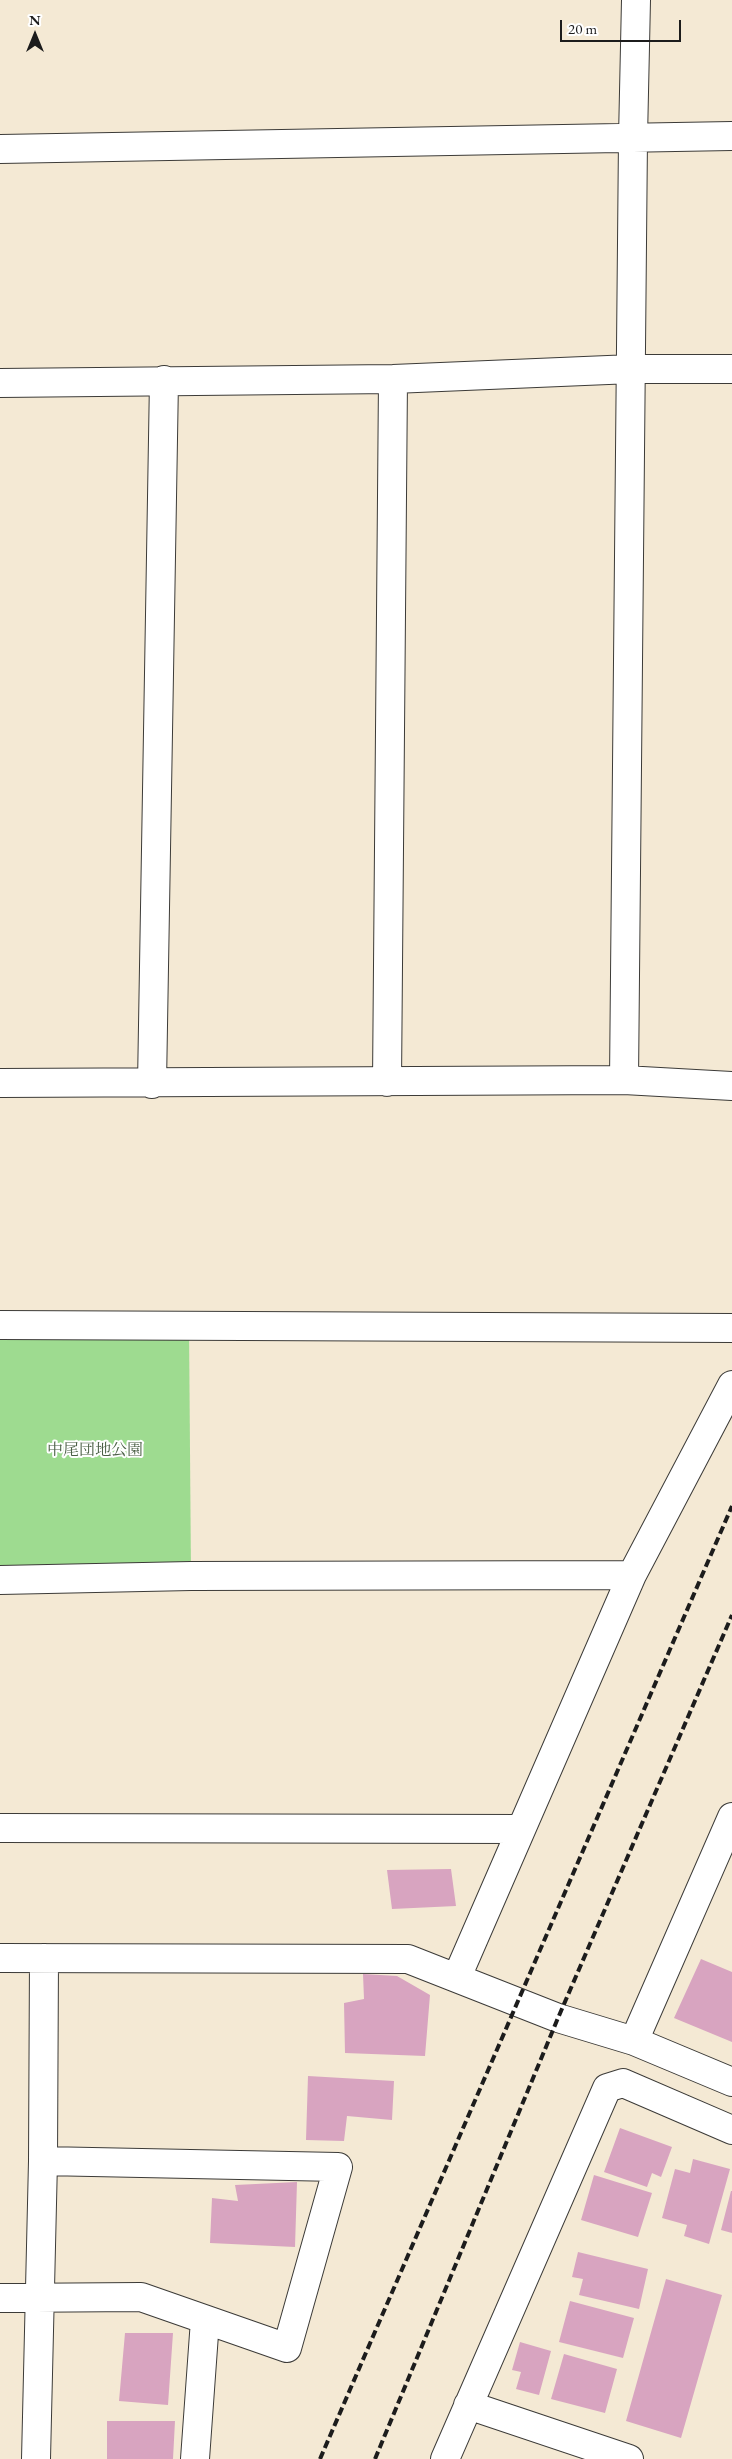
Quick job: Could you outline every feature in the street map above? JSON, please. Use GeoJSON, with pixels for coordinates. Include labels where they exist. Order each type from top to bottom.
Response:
{"type":"FeatureCollection","features":[{"type":"Feature","properties":{"kind":"street"},"geometry":{"type":"LineString","coordinates":[[624,1080],[636,0]]}},
{"type":"Feature","properties":{"kind":"street"},"geometry":{"type":"LineString","coordinates":[[0,149],[732,136]]}},
{"type":"Feature","properties":{"kind":"street"},"geometry":{"type":"LineString","coordinates":[[0,384],[164,380],[393,379],[632,369],[732,369]]}},
{"type":"Feature","properties":{"kind":"street"},"geometry":{"type":"LineString","coordinates":[[388,1082],[393,379]]}},
{"type":"Feature","properties":{"kind":"street"},"geometry":{"type":"LineString","coordinates":[[152,1084],[164,380]]}},
{"type":"Feature","properties":{"kind":"street"},"geometry":{"type":"LineString","coordinates":[[0,1084],[624,1080],[732,1086]]}},
{"type":"Feature","properties":{"kind":"street"},"geometry":{"type":"LineString","coordinates":[[0,1326],[732,1328]]}},
{"type":"Feature","properties":{"kind":"street"},"geometry":{"type":"LineString","coordinates":[[457,1977],[632,1575],[732,1385]]}},
{"type":"Feature","properties":{"kind":"street"},"geometry":{"type":"LineString","coordinates":[[0,1580],[191,1576],[632,1575]]}},
{"type":"Feature","properties":{"kind":"street"},"geometry":{"type":"LineString","coordinates":[[634,2041],[732,1816]]}},
{"type":"Feature","properties":{"kind":"street"},"geometry":{"type":"LineString","coordinates":[[0,1828],[521,1829]]}},
{"type":"Feature","properties":{"kind":"street"},"geometry":{"type":"LineString","coordinates":[[0,1958],[408,1959],[558,2018],[634,2041],[732,2082]]}},
{"type":"Feature","properties":{"kind":"street"},"geometry":{"type":"LineString","coordinates":[[36,2459],[43,2161],[44,1958]]}},
{"type":"Feature","properties":{"kind":"street"},"geometry":{"type":"LineString","coordinates":[[445,2459],[607,2088],[623,2083],[732,2130]]}},
{"type":"Feature","properties":{"kind":"street"},"geometry":{"type":"LineString","coordinates":[[0,2298],[141,2297],[287,2348],[338,2167],[43,2161]]}},
{"type":"Feature","properties":{"kind":"street"},"geometry":{"type":"LineString","coordinates":[[195,2459],[205,2320]]}},
{"type":"Feature","properties":{"kind":"street"},"geometry":{"type":"LineString","coordinates":[[468,2405],[629,2459]]}},
{"type":"Feature","properties":{"kind":"green space","name":"中尾団地公園"},"geometry":{"type":"Polygon","coordinates":[[[0,1325],[189,1326],[191,1576],[0,1580],[0,1325]]]}},
{"type":"Feature","properties":{"kind":"building"},"geometry":{"type":"Polygon","coordinates":[[[451,1869],[456,1906],[392,1909],[387,1870],[451,1869]]]}},
{"type":"Feature","properties":{"kind":"building"},"geometry":{"type":"Polygon","coordinates":[[[701,1959],[732,1972],[732,2042],[674,2018],[701,1959]]]}},
{"type":"Feature","properties":{"kind":"building"},"geometry":{"type":"Polygon","coordinates":[[[363,1974],[397,1976],[430,1995],[425,2056],[345,2053],[344,2003],[364,1999],[363,1974]]]}},
{"type":"Feature","properties":{"kind":"building"},"geometry":{"type":"Polygon","coordinates":[[[308,2076],[394,2081],[392,2120],[347,2116],[344,2141],[306,2140],[308,2076]]]}},
{"type":"Feature","properties":{"kind":"building"},"geometry":{"type":"Polygon","coordinates":[[[620,2128],[672,2147],[661,2177],[652,2173],[647,2187],[604,2172],[620,2128]]]}},
{"type":"Feature","properties":{"kind":"building"},"geometry":{"type":"Polygon","coordinates":[[[693,2159],[730,2169],[709,2244],[684,2236],[687,2225],[662,2218],[675,2169],[690,2173],[693,2159]]]}},
{"type":"Feature","properties":{"kind":"building"},"geometry":{"type":"Polygon","coordinates":[[[594,2175],[652,2193],[638,2237],[581,2220],[594,2175]]]}},
{"type":"Feature","properties":{"kind":"building"},"geometry":{"type":"Polygon","coordinates":[[[297,2182],[295,2247],[210,2243],[212,2198],[238,2201],[235,2185],[297,2182]]]}},
{"type":"Feature","properties":{"kind":"building"},"geometry":{"type":"Polygon","coordinates":[[[732,2191],[732,2233],[721,2230],[732,2191]]]}},
{"type":"Feature","properties":{"kind":"building"},"geometry":{"type":"Polygon","coordinates":[[[578,2252],[648,2269],[639,2309],[579,2295],[583,2279],[572,2277],[578,2252]]]}},
{"type":"Feature","properties":{"kind":"building"},"geometry":{"type":"Polygon","coordinates":[[[666,2279],[722,2295],[681,2438],[626,2421],[666,2279]]]}},
{"type":"Feature","properties":{"kind":"building"},"geometry":{"type":"Polygon","coordinates":[[[570,2301],[634,2318],[623,2358],[559,2342],[570,2301]]]}},
{"type":"Feature","properties":{"kind":"building"},"geometry":{"type":"Polygon","coordinates":[[[125,2333],[173,2333],[168,2405],[119,2401],[125,2333]]]}},
{"type":"Feature","properties":{"kind":"building"},"geometry":{"type":"Polygon","coordinates":[[[520,2342],[551,2351],[539,2395],[516,2389],[521,2372],[512,2370],[520,2342]]]}},
{"type":"Feature","properties":{"kind":"building"},"geometry":{"type":"Polygon","coordinates":[[[564,2354],[617,2369],[605,2413],[551,2399],[564,2354]]]}},
{"type":"Feature","properties":{"kind":"building"},"geometry":{"type":"Polygon","coordinates":[[[107,2421],[175,2421],[173,2459],[107,2459],[107,2421]]]}},
{"type":"Feature","properties":{"kind":"railway"},"geometry":{"type":"LineString","coordinates":[[320,2459],[732,1506]]}},
{"type":"Feature","properties":{"kind":"railway"},"geometry":{"type":"LineString","coordinates":[[375,2459],[558,2018],[732,1615]]}}]}
